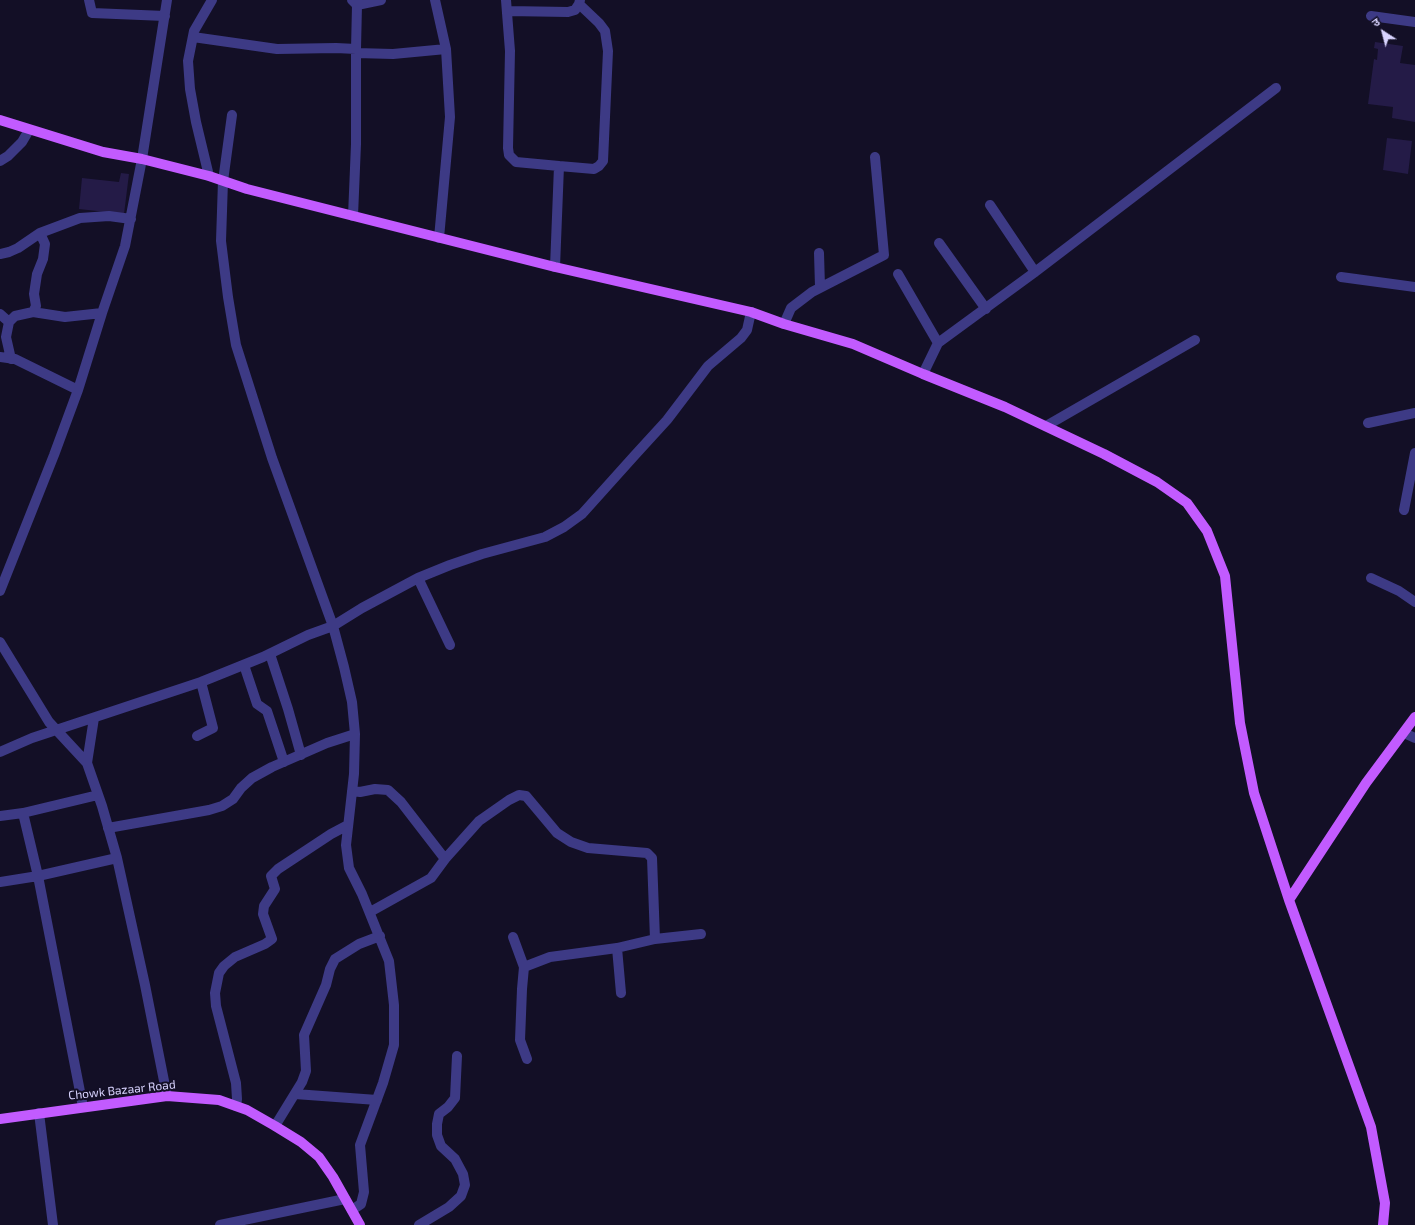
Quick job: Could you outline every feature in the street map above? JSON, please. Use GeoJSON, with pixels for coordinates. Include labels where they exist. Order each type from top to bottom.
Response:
{"type":"FeatureCollection","features":[{"type":"Feature","properties":{"kind":"main road"},"geometry":{"type":"LineString","coordinates":[[0,120],[103,152],[142,159],[209,176],[247,189],[555,267],[752,312],[784,324],[853,344],[1005,407],[1046,426],[1157,482],[1187,503],[1207,531],[1225,576],[1240,723],[1254,793],[1289,900],[1371,1127],[1385,1203],[1383,1225]]}},
{"type":"Feature","properties":{"kind":"main road"},"geometry":{"type":"LineString","coordinates":[[1289,900],[1366,783],[1415,717]]}},
{"type":"Feature","properties":{"kind":"main road","name":"Chowk Bazaar Road"},"geometry":{"type":"LineString","coordinates":[[0,1119],[167,1096],[219,1100],[248,1110],[302,1142],[319,1157],[334,1177],[360,1225]]}},
{"type":"Feature","properties":{"kind":"street"},"geometry":{"type":"LineString","coordinates":[[89,0],[92,13],[165,16]]}},
{"type":"Feature","properties":{"kind":"street"},"geometry":{"type":"LineString","coordinates":[[0,591],[78,390],[125,246],[142,159],[167,0]]}},
{"type":"Feature","properties":{"kind":"street"},"geometry":{"type":"LineString","coordinates":[[209,176],[196,122],[190,89],[188,61],[194,31],[212,0]]}},
{"type":"Feature","properties":{"kind":"street"},"geometry":{"type":"LineString","coordinates":[[353,216],[356,144],[355,2],[381,0]]}},
{"type":"Feature","properties":{"kind":"street"},"geometry":{"type":"LineString","coordinates":[[435,0],[446,49],[450,117],[439,238]]}},
{"type":"Feature","properties":{"kind":"street"},"geometry":{"type":"LineString","coordinates":[[506,0],[510,51],[508,148],[510,156],[516,162],[594,170],[602,161],[608,64],[605,31],[579,2],[575,10],[568,12],[508,11]]}},
{"type":"Feature","properties":{"kind":"street"},"geometry":{"type":"LineString","coordinates":[[1371,16],[1415,22]]}},
{"type":"Feature","properties":{"kind":"street"},"geometry":{"type":"LineString","coordinates":[[193,37],[277,49],[336,48],[393,54],[446,49]]}},
{"type":"Feature","properties":{"kind":"street"},"geometry":{"type":"LineString","coordinates":[[923,374],[938,343],[986,309],[1276,88]]}},
{"type":"Feature","properties":{"kind":"street"},"geometry":{"type":"LineString","coordinates":[[232,115],[223,181],[221,241],[236,345],[272,458],[333,626],[344,667],[352,702],[355,734],[354,774],[346,845],[349,868],[370,912],[389,961],[394,1005],[394,1045],[377,1100],[360,1144],[364,1192],[361,1204],[352,1210]]}},
{"type":"Feature","properties":{"kind":"street"},"geometry":{"type":"LineString","coordinates":[[0,161],[8,156],[22,142],[29,130]]}},
{"type":"Feature","properties":{"kind":"street"},"geometry":{"type":"LineString","coordinates":[[784,324],[791,308],[812,292],[884,255],[875,158]]}},
{"type":"Feature","properties":{"kind":"street"},"geometry":{"type":"LineString","coordinates":[[555,267],[559,166]]}},
{"type":"Feature","properties":{"kind":"street"},"geometry":{"type":"LineString","coordinates":[[990,206],[1035,272]]}},
{"type":"Feature","properties":{"kind":"street"},"geometry":{"type":"LineString","coordinates":[[0,254],[18,248],[40,233],[80,218],[109,216],[131,219]]}},
{"type":"Feature","properties":{"kind":"street"},"geometry":{"type":"LineString","coordinates":[[32,312],[36,306],[34,294],[37,274],[46,244],[40,233]]}},
{"type":"Feature","properties":{"kind":"street"},"geometry":{"type":"LineString","coordinates":[[940,243],[986,309]]}},
{"type":"Feature","properties":{"kind":"street"},"geometry":{"type":"LineString","coordinates":[[819,253],[820,288]]}},
{"type":"Feature","properties":{"kind":"street"},"geometry":{"type":"LineString","coordinates":[[898,274],[938,343]]}},
{"type":"Feature","properties":{"kind":"street"},"geometry":{"type":"LineString","coordinates":[[1341,277],[1415,287]]}},
{"type":"Feature","properties":{"kind":"street"},"geometry":{"type":"LineString","coordinates":[[78,390],[15,359],[4,360],[9,322],[15,316],[32,312],[64,317],[102,313]]}},
{"type":"Feature","properties":{"kind":"street"},"geometry":{"type":"LineString","coordinates":[[0,752],[32,738],[201,682],[244,665],[308,635],[333,626],[362,608],[418,578],[476,556],[545,537],[564,527],[582,514],[667,420],[708,366],[741,338],[747,330],[752,312]]}},
{"type":"Feature","properties":{"kind":"street"},"geometry":{"type":"LineString","coordinates":[[0,314],[9,322]]}},
{"type":"Feature","properties":{"kind":"street"},"geometry":{"type":"LineString","coordinates":[[1046,426],[1194,340]]}},
{"type":"Feature","properties":{"kind":"street"},"geometry":{"type":"LineString","coordinates":[[1368,423],[1415,413]]}},
{"type":"Feature","properties":{"kind":"street"},"geometry":{"type":"LineString","coordinates":[[1404,510],[1415,453]]}},
{"type":"Feature","properties":{"kind":"street"},"geometry":{"type":"LineString","coordinates":[[418,578],[450,645]]}},
{"type":"Feature","properties":{"kind":"street"},"geometry":{"type":"LineString","coordinates":[[1371,578],[1399,590],[1415,602]]}},
{"type":"Feature","properties":{"kind":"street"},"geometry":{"type":"LineString","coordinates":[[0,642],[49,722],[87,763],[117,858],[145,985],[167,1096]]}},
{"type":"Feature","properties":{"kind":"street"},"geometry":{"type":"LineString","coordinates":[[270,654],[301,755]]}},
{"type":"Feature","properties":{"kind":"street"},"geometry":{"type":"LineString","coordinates":[[244,665],[257,704],[267,711],[284,762]]}},
{"type":"Feature","properties":{"kind":"street"},"geometry":{"type":"LineString","coordinates":[[197,736],[213,728],[201,682]]}},
{"type":"Feature","properties":{"kind":"street"},"geometry":{"type":"LineString","coordinates":[[87,763],[94,718]]}},
{"type":"Feature","properties":{"kind":"street"},"geometry":{"type":"LineString","coordinates":[[1404,733],[1415,738]]}},
{"type":"Feature","properties":{"kind":"street"},"geometry":{"type":"LineString","coordinates":[[108,828],[209,810],[222,806],[233,799],[241,788],[252,778],[284,762],[355,734]]}},
{"type":"Feature","properties":{"kind":"street"},"geometry":{"type":"LineString","coordinates":[[352,791],[360,792],[375,789],[388,790],[401,802],[445,859]]}},
{"type":"Feature","properties":{"kind":"street"},"geometry":{"type":"LineString","coordinates":[[0,816],[23,813],[98,795]]}},
{"type":"Feature","properties":{"kind":"street"},"geometry":{"type":"LineString","coordinates":[[370,912],[431,878],[445,859],[478,821],[519,795],[526,796],[557,833],[571,842],[588,848],[647,853],[652,858],[655,939]]}},
{"type":"Feature","properties":{"kind":"street"},"geometry":{"type":"LineString","coordinates":[[23,813],[38,876],[83,1107]]}},
{"type":"Feature","properties":{"kind":"street"},"geometry":{"type":"LineString","coordinates":[[236,1106],[238,1099],[236,1083],[216,1006],[215,993],[219,973],[224,966],[235,957],[265,944],[272,939],[263,914],[264,906],[275,889],[271,876],[278,869],[331,834],[348,825]]}},
{"type":"Feature","properties":{"kind":"street"},"geometry":{"type":"LineString","coordinates":[[0,882],[38,876],[117,858]]}},
{"type":"Feature","properties":{"kind":"street"},"geometry":{"type":"LineString","coordinates":[[524,967],[550,957],[617,948],[655,939],[701,934]]}},
{"type":"Feature","properties":{"kind":"street"},"geometry":{"type":"LineString","coordinates":[[275,1126],[302,1082],[306,1071],[304,1034],[326,985],[330,969],[335,959],[360,944],[380,936]]}},
{"type":"Feature","properties":{"kind":"street"},"geometry":{"type":"LineString","coordinates":[[513,937],[524,967],[520,1040],[527,1059]]}},
{"type":"Feature","properties":{"kind":"street"},"geometry":{"type":"LineString","coordinates":[[617,948],[621,994]]}},
{"type":"Feature","properties":{"kind":"street"},"geometry":{"type":"LineString","coordinates":[[419,1225],[449,1207],[460,1196],[465,1185],[463,1174],[455,1159],[441,1146],[437,1135],[439,1114],[448,1107],[455,1098],[457,1056]]}},
{"type":"Feature","properties":{"kind":"street"},"geometry":{"type":"LineString","coordinates":[[295,1094],[377,1100]]}},
{"type":"Feature","properties":{"kind":"street"},"geometry":{"type":"LineString","coordinates":[[39,1113],[53,1225]]}},
{"type":"Feature","properties":{"kind":"street"},"geometry":{"type":"LineString","coordinates":[[220,1225],[346,1199]]}},
{"type":"Feature","properties":{"kind":"building"},"geometry":{"type":"Polygon","coordinates":[[[1375,42],[1403,46],[1400,63],[1415,65],[1415,122],[1392,118],[1393,107],[1368,104],[1374,59],[1377,60],[1378,49],[1374,48],[1375,42]]]}},
{"type":"Feature","properties":{"kind":"building"},"geometry":{"type":"Polygon","coordinates":[[[1387,138],[1412,141],[1408,174],[1383,170],[1387,138]]]}},
{"type":"Feature","properties":{"kind":"building"},"geometry":{"type":"Polygon","coordinates":[[[121,173],[129,174],[124,214],[79,209],[82,178],[119,182],[121,173]]]}}]}
